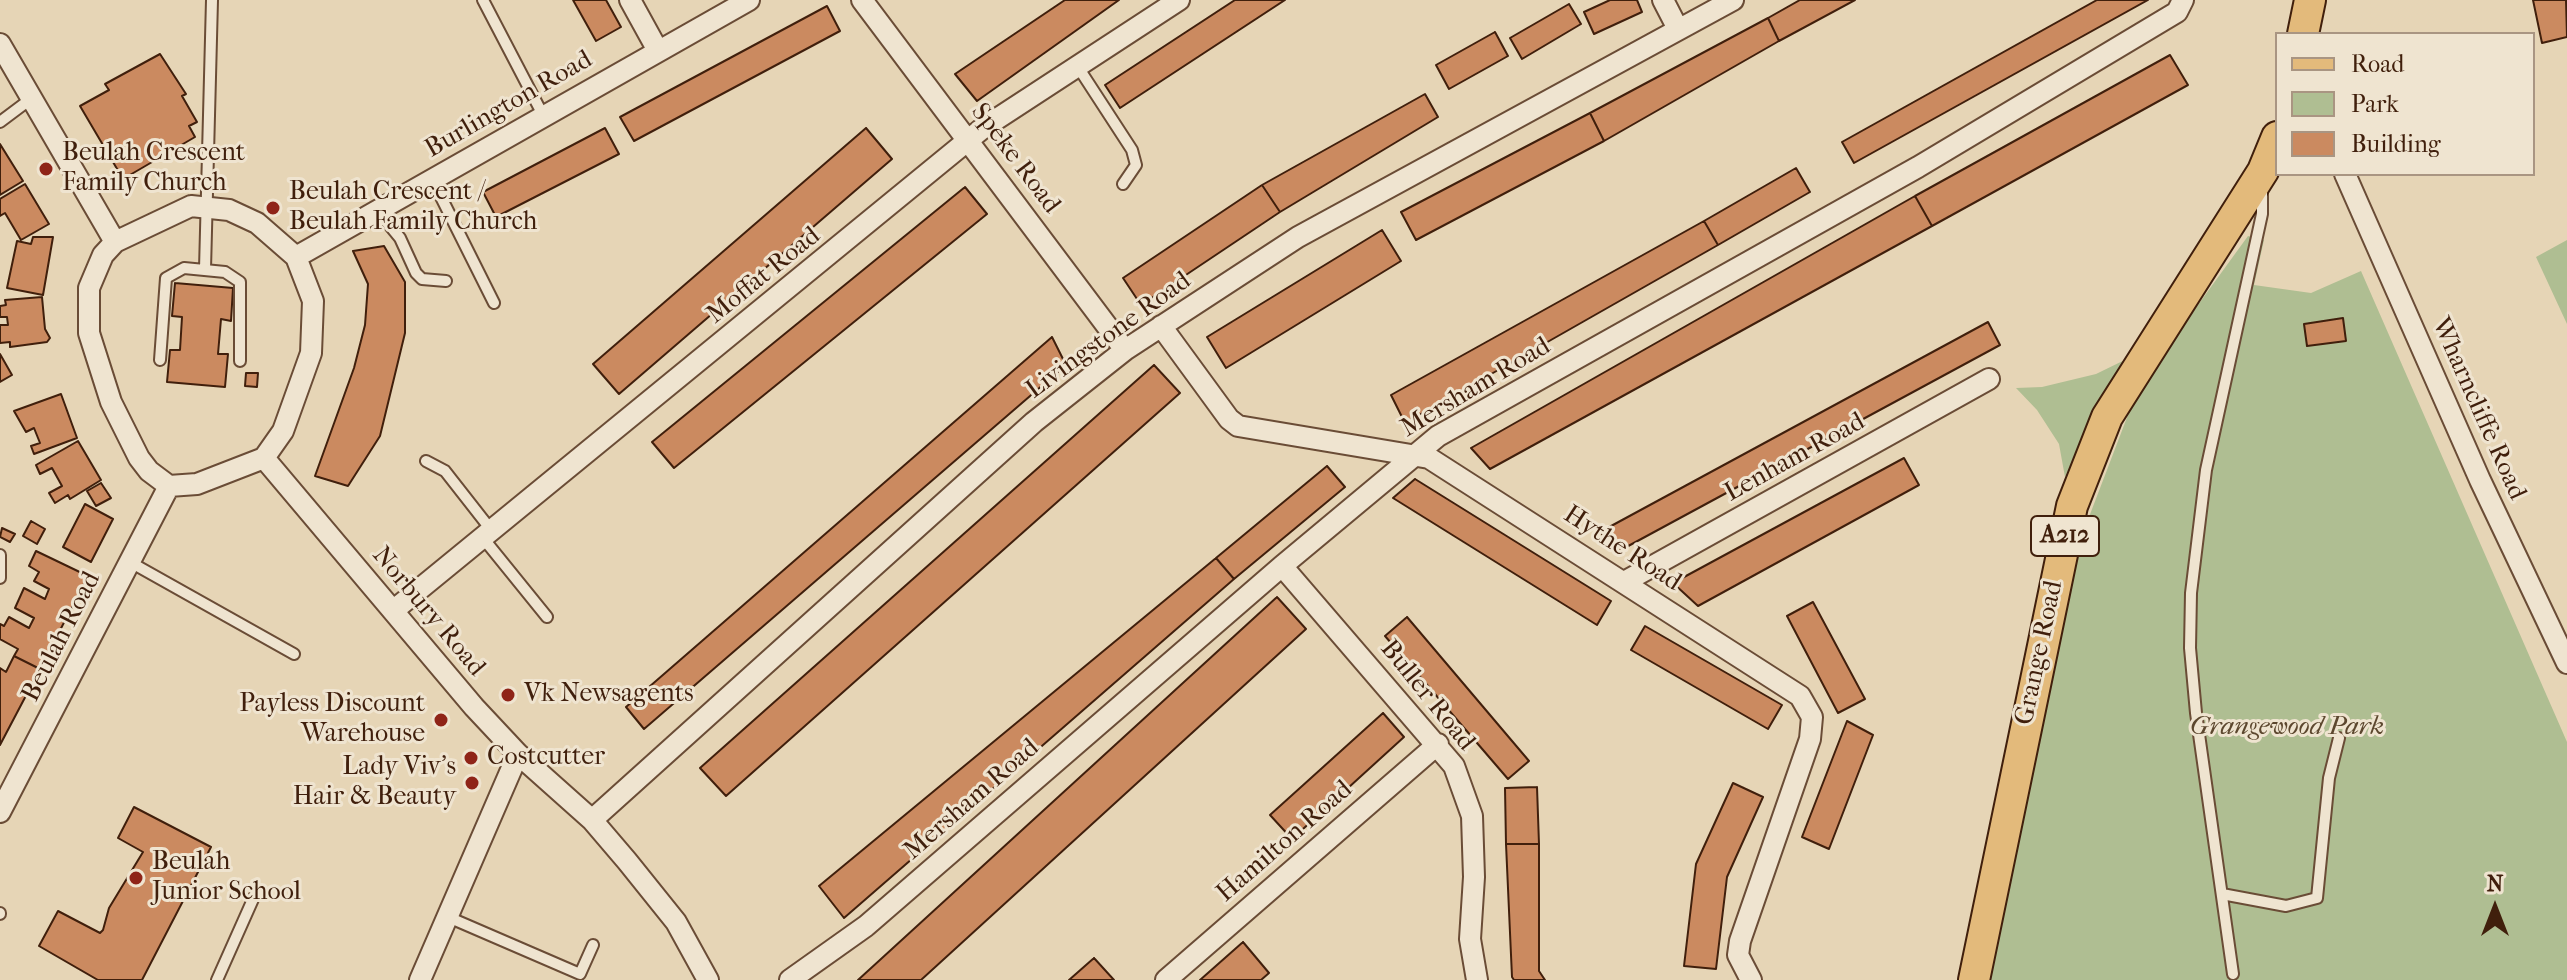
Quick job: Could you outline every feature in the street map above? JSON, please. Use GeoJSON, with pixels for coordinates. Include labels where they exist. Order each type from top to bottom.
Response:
{"type":"FeatureCollection","features":[{"type":"Feature","properties":{"kind":"main road"},"geometry":{"type":"LineString","coordinates":[[2303,32],[2310,0]]}},
{"type":"Feature","properties":{"kind":"main road","name":"Grange Road"},"geometry":{"type":"LineString","coordinates":[[1974,980],[2072,506],[2107,417],[2271,158]]}},
{"type":"Feature","properties":{"kind":"street"},"geometry":{"type":"LineString","coordinates":[[630,0],[657,49]]}},
{"type":"Feature","properties":{"kind":"street","name":"Burlington Road"},"geometry":{"type":"LineString","coordinates":[[296,257],[657,49],[749,0]]}},
{"type":"Feature","properties":{"kind":"street","name":"Speke Road"},"geometry":{"type":"LineString","coordinates":[[862,0],[1125,350]]}},
{"type":"Feature","properties":{"kind":"street","name":"Moffat Road"},"geometry":{"type":"LineString","coordinates":[[394,610],[969,141],[1179,0]]}},
{"type":"Feature","properties":{"kind":"street"},"geometry":{"type":"LineString","coordinates":[[1663,0],[1678,29]]}},
{"type":"Feature","properties":{"kind":"street","name":"Livingstone Road"},"geometry":{"type":"LineString","coordinates":[[592,820],[1022,433],[1125,350],[1298,237],[1733,0]]}},
{"type":"Feature","properties":{"kind":"street","name":"Mersham Road"},"geometry":{"type":"LineString","coordinates":[[790,980],[866,926],[1282,566],[1416,454],[1452,428],[1918,167],[2177,12],[2183,0]]}},
{"type":"Feature","properties":{"kind":"street"},"geometry":{"type":"LineString","coordinates":[[0,44],[115,242]]}},
{"type":"Feature","properties":{"kind":"street","name":"Wharncliffe Road"},"geometry":{"type":"LineString","coordinates":[[2346,176],[2480,480],[2567,663]]}},
{"type":"Feature","properties":{"kind":"street"},"geometry":{"type":"LineString","coordinates":[[207,206],[229,210],[257,223],[296,257],[313,301],[311,353],[283,431],[264,458],[197,484],[169,486],[149,471],[125,435],[89,333],[89,288],[103,255],[115,242],[179,210],[207,206]]}},
{"type":"Feature","properties":{"kind":"street","name":"Hythe Road"},"geometry":{"type":"LineString","coordinates":[[1161,326],[1229,419],[1238,426],[1416,454],[1439,463],[1800,696],[1812,717],[1810,739],[1740,941],[1738,955],[1751,980]]}},
{"type":"Feature","properties":{"kind":"street","name":"Lenham Road"},"geometry":{"type":"LineString","coordinates":[[1626,581],[1989,379]]}},
{"type":"Feature","properties":{"kind":"street","name":"Norbury Road"},"geometry":{"type":"LineString","coordinates":[[264,458],[518,754],[592,820],[660,900],[708,980]]}},
{"type":"Feature","properties":{"kind":"street","name":"Beulah Road"},"geometry":{"type":"LineString","coordinates":[[0,812],[169,486]]}},
{"type":"Feature","properties":{"kind":"street","name":"Buller Road"},"geometry":{"type":"LineString","coordinates":[[1282,566],[1454,766],[1472,816],[1474,841],[1470,939],[1477,980]]}},
{"type":"Feature","properties":{"kind":"street","name":"Hamilton Road"},"geometry":{"type":"LineString","coordinates":[[1166,980],[1438,744]]}},
{"type":"Feature","properties":{"kind":"street"},"geometry":{"type":"LineString","coordinates":[[420,980],[518,754]]}},
{"type":"Feature","properties":{"kind":"lane"},"geometry":{"type":"LineString","coordinates":[[205,269],[212,0]]}},
{"type":"Feature","properties":{"kind":"lane"},"geometry":{"type":"LineString","coordinates":[[483,0],[543,115]]}},
{"type":"Feature","properties":{"kind":"lane"},"geometry":{"type":"LineString","coordinates":[[1078,67],[1132,150],[1136,165],[1123,184]]}},
{"type":"Feature","properties":{"kind":"lane"},"geometry":{"type":"LineString","coordinates":[[0,122],[32,98]]}},
{"type":"Feature","properties":{"kind":"lane"},"geometry":{"type":"LineString","coordinates":[[2233,974],[2196,713],[2190,648],[2191,593],[2206,470],[2262,214],[2271,158]]}},
{"type":"Feature","properties":{"kind":"lane"},"geometry":{"type":"LineString","coordinates":[[432,179],[494,303]]}},
{"type":"Feature","properties":{"kind":"lane"},"geometry":{"type":"LineString","coordinates":[[377,210],[400,238],[422,279],[446,281]]}},
{"type":"Feature","properties":{"kind":"lane"},"geometry":{"type":"LineString","coordinates":[[160,360],[166,278],[184,268],[225,272],[243,287],[240,361]]}},
{"type":"Feature","properties":{"kind":"lane"},"geometry":{"type":"LineString","coordinates":[[426,461],[445,471],[547,617]]}},
{"type":"Feature","properties":{"kind":"lane"},"geometry":{"type":"LineString","coordinates":[[0,555],[0,578]]}},
{"type":"Feature","properties":{"kind":"lane"},"geometry":{"type":"LineString","coordinates":[[130,562],[285,652],[294,654]]}},
{"type":"Feature","properties":{"kind":"lane"},"geometry":{"type":"LineString","coordinates":[[2222,894],[2286,906],[2317,898],[2329,778],[2339,738]]}},
{"type":"Feature","properties":{"kind":"lane"},"geometry":{"type":"LineString","coordinates":[[217,980],[254,897]]}},
{"type":"Feature","properties":{"kind":"lane"},"geometry":{"type":"LineString","coordinates":[[448,917],[580,974],[593,945]]}},
{"type":"Feature","properties":{"kind":"green space","name":"Grangewood Park"},"geometry":{"type":"Polygon","coordinates":[[[2248,236],[2264,240],[2254,285],[2311,293],[2361,271],[2567,742],[2567,980],[1988,980],[2071,551],[2089,517],[2139,386],[2248,236]]]}},
{"type":"Feature","properties":{"kind":"green space"},"geometry":{"type":"Polygon","coordinates":[[[2567,240],[2567,324],[2536,257],[2567,240]]]}},
{"type":"Feature","properties":{"kind":"green space"},"geometry":{"type":"Polygon","coordinates":[[[2135,355],[2095,412],[2065,477],[2059,444],[2037,410],[2016,388],[2042,387],[2096,374],[2135,355]]]}},
{"type":"Feature","properties":{"kind":"building"},"geometry":{"type":"Polygon","coordinates":[[[573,0],[606,0],[621,27],[596,41],[573,0]]]}},
{"type":"Feature","properties":{"kind":"building"},"geometry":{"type":"Polygon","coordinates":[[[1065,0],[1119,0],[977,101],[955,74],[1065,0]]]}},
{"type":"Feature","properties":{"kind":"building"},"geometry":{"type":"Polygon","coordinates":[[[1235,0],[1285,0],[1120,108],[1105,85],[1235,0]]]}},
{"type":"Feature","properties":{"kind":"building"},"geometry":{"type":"Polygon","coordinates":[[[1610,0],[1637,0],[1642,12],[1594,34],[1584,12],[1610,0]]]}},
{"type":"Feature","properties":{"kind":"building"},"geometry":{"type":"Polygon","coordinates":[[[1800,0],[1855,0],[1779,41],[1768,18],[1800,0]]]}},
{"type":"Feature","properties":{"kind":"building"},"geometry":{"type":"Polygon","coordinates":[[[2097,0],[2148,0],[1854,163],[1842,142],[2097,0]]]}},
{"type":"Feature","properties":{"kind":"building"},"geometry":{"type":"Polygon","coordinates":[[[2533,0],[2566,0],[2567,37],[2542,43],[2533,0]]]}},
{"type":"Feature","properties":{"kind":"building"},"geometry":{"type":"Polygon","coordinates":[[[1569,4],[1581,24],[1522,59],[1510,38],[1569,4]]]}},
{"type":"Feature","properties":{"kind":"building"},"geometry":{"type":"Polygon","coordinates":[[[827,6],[840,31],[634,141],[620,117],[827,6]]]}},
{"type":"Feature","properties":{"kind":"building"},"geometry":{"type":"Polygon","coordinates":[[[1768,18],[1779,41],[1604,141],[1590,113],[1768,18]]]}},
{"type":"Feature","properties":{"kind":"building"},"geometry":{"type":"Polygon","coordinates":[[[1495,32],[1508,56],[1449,89],[1436,65],[1495,32]]]}},
{"type":"Feature","properties":{"kind":"building"},"geometry":{"type":"Polygon","coordinates":[[[160,54],[186,94],[182,96],[197,122],[189,126],[195,137],[123,179],[80,106],[109,90],[105,84],[160,54]]]}},
{"type":"Feature","properties":{"kind":"building"},"geometry":{"type":"Polygon","coordinates":[[[2170,55],[2188,85],[1932,226],[1915,196],[2170,55]]]}},
{"type":"Feature","properties":{"kind":"building"},"geometry":{"type":"Polygon","coordinates":[[[1425,94],[1438,117],[1280,212],[1262,185],[1425,94]]]}},
{"type":"Feature","properties":{"kind":"building"},"geometry":{"type":"Polygon","coordinates":[[[1590,113],[1604,141],[1416,240],[1401,212],[1590,113]]]}},
{"type":"Feature","properties":{"kind":"building"},"geometry":{"type":"Polygon","coordinates":[[[605,128],[619,154],[496,217],[483,192],[605,128]]]}},
{"type":"Feature","properties":{"kind":"building"},"geometry":{"type":"Polygon","coordinates":[[[866,128],[892,159],[619,394],[593,364],[866,128]]]}},
{"type":"Feature","properties":{"kind":"building"},"geometry":{"type":"Polygon","coordinates":[[[0,144],[23,181],[0,195],[0,144]]]}},
{"type":"Feature","properties":{"kind":"building"},"geometry":{"type":"Polygon","coordinates":[[[1796,168],[1810,192],[1718,245],[1704,221],[1796,168]]]}},
{"type":"Feature","properties":{"kind":"building"},"geometry":{"type":"Polygon","coordinates":[[[25,184],[49,224],[21,240],[5,213],[0,216],[0,199],[25,184]]]}},
{"type":"Feature","properties":{"kind":"building"},"geometry":{"type":"Polygon","coordinates":[[[1262,185],[1280,212],[1141,305],[1123,278],[1262,185]]]}},
{"type":"Feature","properties":{"kind":"building"},"geometry":{"type":"Polygon","coordinates":[[[965,187],[987,214],[674,468],[652,442],[965,187]]]}},
{"type":"Feature","properties":{"kind":"building"},"geometry":{"type":"Polygon","coordinates":[[[1915,196],[1932,226],[1490,469],[1471,448],[1915,196]]]}},
{"type":"Feature","properties":{"kind":"building"},"geometry":{"type":"Polygon","coordinates":[[[1704,221],[1718,245],[1405,423],[1391,395],[1704,221]]]}},
{"type":"Feature","properties":{"kind":"building"},"geometry":{"type":"Polygon","coordinates":[[[1382,230],[1401,261],[1226,368],[1207,337],[1382,230]]]}},
{"type":"Feature","properties":{"kind":"building"},"geometry":{"type":"Polygon","coordinates":[[[33,237],[53,237],[43,295],[7,288],[17,241],[31,244],[33,237]]]}},
{"type":"Feature","properties":{"kind":"building"},"geometry":{"type":"Polygon","coordinates":[[[384,246],[405,282],[405,333],[380,436],[348,486],[315,476],[354,368],[365,325],[368,284],[353,251],[384,246]]]}},
{"type":"Feature","properties":{"kind":"building"},"geometry":{"type":"Polygon","coordinates":[[[175,283],[233,288],[231,321],[221,319],[218,354],[228,354],[225,387],[167,382],[170,350],[180,350],[182,317],[172,316],[175,283]]]}},
{"type":"Feature","properties":{"kind":"building"},"geometry":{"type":"Polygon","coordinates":[[[42,297],[45,329],[50,338],[47,342],[10,347],[10,342],[0,343],[0,325],[8,325],[7,317],[0,317],[0,306],[6,305],[5,300],[42,297]]]}},
{"type":"Feature","properties":{"kind":"building"},"geometry":{"type":"Polygon","coordinates":[[[2343,318],[2346,341],[2307,346],[2304,324],[2343,318]]]}},
{"type":"Feature","properties":{"kind":"building"},"geometry":{"type":"Polygon","coordinates":[[[1988,322],[2000,345],[1619,551],[1600,532],[1988,322]]]}},
{"type":"Feature","properties":{"kind":"building"},"geometry":{"type":"Polygon","coordinates":[[[1052,337],[1066,365],[644,729],[626,707],[1052,337]]]}},
{"type":"Feature","properties":{"kind":"building"},"geometry":{"type":"Polygon","coordinates":[[[0,354],[12,375],[0,382],[0,354]]]}},
{"type":"Feature","properties":{"kind":"building"},"geometry":{"type":"Polygon","coordinates":[[[1154,365],[1180,393],[726,796],[700,768],[1154,365]]]}},
{"type":"Feature","properties":{"kind":"building"},"geometry":{"type":"Polygon","coordinates":[[[246,373],[258,373],[257,387],[245,386],[246,373]]]}},
{"type":"Feature","properties":{"kind":"building"},"geometry":{"type":"Polygon","coordinates":[[[61,394],[77,438],[34,454],[31,446],[40,443],[34,428],[26,432],[14,411],[61,394]]]}},
{"type":"Feature","properties":{"kind":"building"},"geometry":{"type":"Polygon","coordinates":[[[78,441],[101,480],[70,499],[68,495],[55,503],[49,493],[62,486],[52,468],[40,474],[36,465],[78,441]]]}},
{"type":"Feature","properties":{"kind":"building"},"geometry":{"type":"Polygon","coordinates":[[[1904,458],[1919,485],[1698,606],[1673,583],[1904,458]]]}},
{"type":"Feature","properties":{"kind":"building"},"geometry":{"type":"Polygon","coordinates":[[[1327,466],[1345,487],[1234,579],[1216,558],[1327,466]]]}},
{"type":"Feature","properties":{"kind":"building"},"geometry":{"type":"Polygon","coordinates":[[[1415,479],[1611,601],[1597,625],[1393,498],[1415,479]]]}},
{"type":"Feature","properties":{"kind":"building"},"geometry":{"type":"Polygon","coordinates":[[[101,483],[111,498],[96,506],[87,491],[101,483]]]}},
{"type":"Feature","properties":{"kind":"building"},"geometry":{"type":"Polygon","coordinates":[[[85,504],[113,519],[91,562],[63,547],[85,504]]]}},
{"type":"Feature","properties":{"kind":"building"},"geometry":{"type":"Polygon","coordinates":[[[31,521],[45,529],[37,544],[23,536],[31,521]]]}},
{"type":"Feature","properties":{"kind":"building"},"geometry":{"type":"Polygon","coordinates":[[[2,528],[15,534],[10,542],[0,537],[2,528]]]}},
{"type":"Feature","properties":{"kind":"building"},"geometry":{"type":"Polygon","coordinates":[[[36,551],[88,576],[40,669],[14,656],[18,649],[0,639],[0,624],[4,626],[9,617],[29,628],[34,618],[15,608],[24,588],[45,599],[49,589],[34,581],[39,572],[29,566],[36,551]]]}},
{"type":"Feature","properties":{"kind":"building"},"geometry":{"type":"Polygon","coordinates":[[[1216,558],[1234,579],[844,918],[819,886],[1216,558]]]}},
{"type":"Feature","properties":{"kind":"building"},"geometry":{"type":"Polygon","coordinates":[[[1277,597],[1306,629],[921,980],[858,980],[1277,597]]]}},
{"type":"Feature","properties":{"kind":"building"},"geometry":{"type":"Polygon","coordinates":[[[1813,602],[1865,699],[1838,713],[1787,616],[1813,602]]]}},
{"type":"Feature","properties":{"kind":"building"},"geometry":{"type":"Polygon","coordinates":[[[1407,617],[1529,761],[1508,779],[1385,636],[1407,617]]]}},
{"type":"Feature","properties":{"kind":"building"},"geometry":{"type":"Polygon","coordinates":[[[1645,626],[1782,705],[1768,729],[1631,650],[1645,626]]]}},
{"type":"Feature","properties":{"kind":"building"},"geometry":{"type":"Polygon","coordinates":[[[14,656],[40,669],[0,745],[0,668],[6,672],[14,656]]]}},
{"type":"Feature","properties":{"kind":"building"},"geometry":{"type":"Polygon","coordinates":[[[1383,713],[1404,737],[1292,839],[1270,815],[1383,713]]]}},
{"type":"Feature","properties":{"kind":"building"},"geometry":{"type":"Polygon","coordinates":[[[1847,721],[1873,735],[1829,849],[1802,837],[1847,721]]]}},
{"type":"Feature","properties":{"kind":"building"},"geometry":{"type":"Polygon","coordinates":[[[1733,783],[1763,797],[1727,877],[1716,969],[1684,966],[1696,864],[1733,783]]]}},
{"type":"Feature","properties":{"kind":"building"},"geometry":{"type":"Polygon","coordinates":[[[1537,787],[1539,844],[1506,844],[1505,788],[1537,787]]]}},
{"type":"Feature","properties":{"kind":"building"},"geometry":{"type":"Polygon","coordinates":[[[134,807],[211,847],[142,980],[98,980],[39,946],[58,911],[100,933],[103,930],[109,908],[143,852],[118,838],[134,807]]]}},
{"type":"Feature","properties":{"kind":"building"},"geometry":{"type":"Polygon","coordinates":[[[1506,844],[1539,844],[1539,971],[1545,980],[1514,980],[1512,977],[1506,844]]]}},
{"type":"Feature","properties":{"kind":"building"},"geometry":{"type":"Polygon","coordinates":[[[1243,942],[1269,973],[1261,980],[1200,980],[1243,942]]]}},
{"type":"Feature","properties":{"kind":"building"},"geometry":{"type":"Polygon","coordinates":[[[1094,958],[1114,980],[1069,980],[1094,958]]]}},
{"type":"Feature","properties":{"kind":"place","name":"Beulah Crescent Family Church"},"geometry":{"type":"Point","coordinates":[46,169]}},
{"type":"Feature","properties":{"kind":"place","name":"Beulah Crescent / Beulah Family Church"},"geometry":{"type":"Point","coordinates":[273,208]}},
{"type":"Feature","properties":{"kind":"place","name":"Vk Newsagents"},"geometry":{"type":"Point","coordinates":[508,695]}},
{"type":"Feature","properties":{"kind":"place","name":"Payless Discount Warehouse"},"geometry":{"type":"Point","coordinates":[441,720]}},
{"type":"Feature","properties":{"kind":"place","name":"Costcutter"},"geometry":{"type":"Point","coordinates":[471,758]}},
{"type":"Feature","properties":{"kind":"place","name":"Lady Viv's Hair & Beauty"},"geometry":{"type":"Point","coordinates":[472,783]}},
{"type":"Feature","properties":{"kind":"place","name":"Beulah Junior School"},"geometry":{"type":"Point","coordinates":[136,878]}}]}
